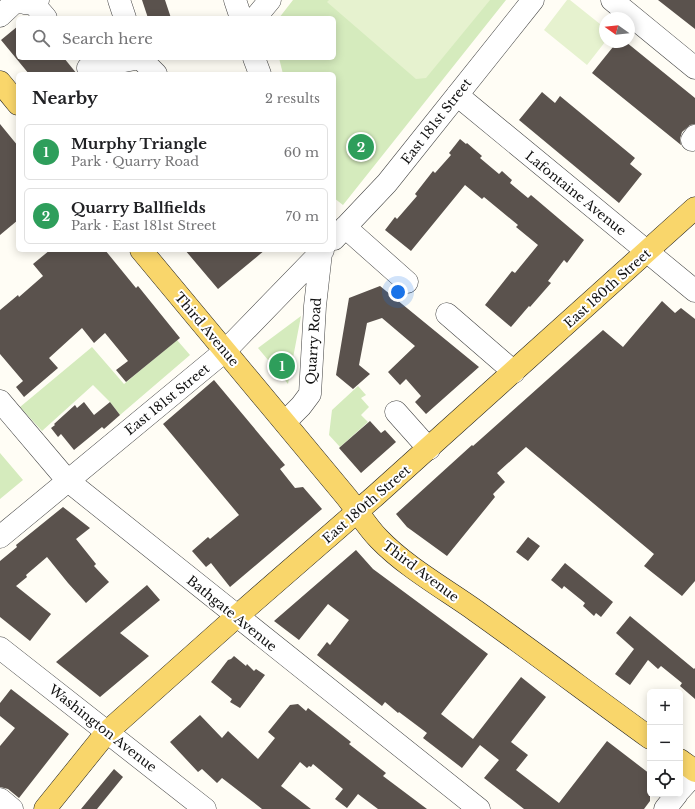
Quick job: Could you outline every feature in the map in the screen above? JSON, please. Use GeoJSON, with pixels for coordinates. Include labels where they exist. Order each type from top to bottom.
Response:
{"type":"FeatureCollection","features":[{"type":"Feature","properties":{"kind":"main road"},"geometry":{"type":"LineString","coordinates":[[0,82],[16,102]]}},
{"type":"Feature","properties":{"kind":"main road","name":"East 180th Street"},"geometry":{"type":"LineString","coordinates":[[46,809],[107,732],[514,372],[695,208]]}},
{"type":"Feature","properties":{"kind":"main road","name":"Third Avenue"},"geometry":{"type":"LineString","coordinates":[[143,252],[358,511],[378,539],[408,563],[647,736]]}},
{"type":"Feature","properties":{"kind":"main road"},"geometry":{"type":"LineString","coordinates":[[681,761],[695,772]]}},
{"type":"Feature","properties":{"kind":"street"},"geometry":{"type":"LineString","coordinates":[[119,0],[124,16]]}},
{"type":"Feature","properties":{"kind":"street"},"geometry":{"type":"LineString","coordinates":[[235,0],[240,16]]}},
{"type":"Feature","properties":{"kind":"street"},"geometry":{"type":"LineString","coordinates":[[257,16],[270,0]]}},
{"type":"Feature","properties":{"kind":"street","name":"East 181st Street"},"geometry":{"type":"LineString","coordinates":[[336,237],[387,183],[533,0]]}},
{"type":"Feature","properties":{"kind":"street"},"geometry":{"type":"LineString","coordinates":[[612,0],[695,68]]}},
{"type":"Feature","properties":{"kind":"street"},"geometry":{"type":"LineString","coordinates":[[0,16],[30,4]]}},
{"type":"Feature","properties":{"kind":"street"},"geometry":{"type":"LineString","coordinates":[[85,67],[128,60]]}},
{"type":"Feature","properties":{"kind":"street"},"geometry":{"type":"LineString","coordinates":[[142,60],[154,72]]}},
{"type":"Feature","properties":{"kind":"street"},"geometry":{"type":"LineString","coordinates":[[255,60],[259,72]]}},
{"type":"Feature","properties":{"kind":"street","name":"Lafontaine Avenue"},"geometry":{"type":"LineString","coordinates":[[457,95],[695,291]]}},
{"type":"Feature","properties":{"kind":"street"},"geometry":{"type":"LineString","coordinates":[[336,247],[407,282]]}},
{"type":"Feature","properties":{"kind":"street","name":"East 181st Street"},"geometry":{"type":"LineString","coordinates":[[0,537],[67,480],[226,351],[321,252]]}},
{"type":"Feature","properties":{"kind":"street","name":"Quarry Road"},"geometry":{"type":"LineString","coordinates":[[285,422],[301,406],[310,394],[315,306],[327,252]]}},
{"type":"Feature","properties":{"kind":"street"},"geometry":{"type":"LineString","coordinates":[[447,314],[514,372]]}},
{"type":"Feature","properties":{"kind":"street","name":"Bathgate Avenue"},"geometry":{"type":"LineString","coordinates":[[0,401],[67,480],[236,617],[479,809]]}},
{"type":"Feature","properties":{"kind":"street"},"geometry":{"type":"LineString","coordinates":[[396,412],[428,448]]}},
{"type":"Feature","properties":{"kind":"street","name":"Washington Avenue"},"geometry":{"type":"LineString","coordinates":[[0,648],[205,809]]}},
{"type":"Feature","properties":{"kind":"street"},"geometry":{"type":"LineString","coordinates":[[683,786],[695,772]]}},
{"type":"Feature","properties":{"kind":"street"},"geometry":{"type":"LineString","coordinates":[[665,809],[675,797]]}},
{"type":"Feature","properties":{"kind":"street"},"geometry":{"type":"LineString","coordinates":[[0,799],[12,809]]}},
{"type":"Feature","properties":{"kind":"green space"},"geometry":{"type":"Polygon","coordinates":[[[293,0],[506,0],[343,205],[336,200],[336,72],[282,72],[280,60],[336,60],[336,16],[281,16],[293,0]]]}},
{"type":"Feature","properties":{"kind":"green space"},"geometry":{"type":"Polygon","coordinates":[[[329,0],[490,0],[426,78],[416,79],[327,2],[329,0]]]}},
{"type":"Feature","properties":{"kind":"green space"},"geometry":{"type":"Polygon","coordinates":[[[567,0],[570,0],[599,23],[599,48],[600,48],[587,65],[544,30],[567,0]]]}},
{"type":"Feature","properties":{"kind":"green space"},"geometry":{"type":"Polygon","coordinates":[[[301,316],[288,384],[258,348],[301,316]]]}},
{"type":"Feature","properties":{"kind":"green space"},"geometry":{"type":"Polygon","coordinates":[[[177,340],[190,355],[120,415],[110,402],[93,385],[42,431],[20,407],[92,347],[124,384],[177,340]]]}},
{"type":"Feature","properties":{"kind":"green space"},"geometry":{"type":"Polygon","coordinates":[[[358,386],[366,395],[361,398],[369,407],[361,415],[368,422],[340,447],[329,435],[332,410],[358,386]]]}},
{"type":"Feature","properties":{"kind":"green space"},"geometry":{"type":"Polygon","coordinates":[[[0,453],[23,480],[0,499],[0,453]]]}},
{"type":"Feature","properties":{"kind":"building"},"geometry":{"type":"Polygon","coordinates":[[[142,0],[165,0],[170,16],[147,16],[142,0]]]}},
{"type":"Feature","properties":{"kind":"building"},"geometry":{"type":"Polygon","coordinates":[[[658,0],[695,0],[695,29],[658,0]]]}},
{"type":"Feature","properties":{"kind":"building"},"geometry":{"type":"Polygon","coordinates":[[[16,28],[16,58],[1,40],[16,28]]]}},
{"type":"Feature","properties":{"kind":"building"},"geometry":{"type":"Polygon","coordinates":[[[612,48],[633,48],[695,98],[695,124],[690,125],[682,132],[680,139],[681,145],[592,73],[612,48]]]}},
{"type":"Feature","properties":{"kind":"building"},"geometry":{"type":"Polygon","coordinates":[[[17,60],[66,60],[75,72],[27,72],[17,60]]]}},
{"type":"Feature","properties":{"kind":"building"},"geometry":{"type":"Polygon","coordinates":[[[542,92],[555,103],[560,96],[635,158],[630,164],[642,174],[619,203],[519,120],[542,92]]]}},
{"type":"Feature","properties":{"kind":"building"},"geometry":{"type":"Polygon","coordinates":[[[0,124],[16,144],[16,222],[0,235],[0,124]]]}},
{"type":"Feature","properties":{"kind":"building"},"geometry":{"type":"Polygon","coordinates":[[[460,139],[482,156],[480,158],[499,174],[502,171],[512,180],[510,183],[528,198],[531,195],[584,240],[567,263],[564,260],[548,281],[551,283],[511,327],[485,305],[512,271],[515,273],[538,245],[516,227],[518,225],[484,197],[482,199],[465,185],[411,251],[385,230],[395,217],[397,219],[417,196],[415,194],[433,171],[435,173],[451,155],[449,153],[460,139]]]}},
{"type":"Feature","properties":{"kind":"building"},"geometry":{"type":"Polygon","coordinates":[[[48,252],[107,252],[136,288],[138,286],[180,338],[126,382],[116,370],[128,361],[105,333],[94,343],[82,328],[49,358],[58,368],[24,397],[16,387],[23,381],[0,354],[0,310],[18,295],[19,297],[43,276],[33,264],[48,252]]]}},
{"type":"Feature","properties":{"kind":"building"},"geometry":{"type":"Polygon","coordinates":[[[187,252],[263,252],[218,289],[187,252]]]}},
{"type":"Feature","properties":{"kind":"building"},"geometry":{"type":"Polygon","coordinates":[[[380,286],[479,367],[426,414],[415,402],[421,396],[406,379],[400,385],[388,372],[415,346],[382,318],[367,323],[359,365],[370,374],[353,389],[336,375],[349,298],[380,286]]]}},
{"type":"Feature","properties":{"kind":"building"},"geometry":{"type":"Polygon","coordinates":[[[662,301],[675,313],[681,308],[695,319],[695,581],[682,596],[644,566],[654,554],[526,447],[497,473],[505,482],[493,494],[495,497],[447,556],[407,527],[396,514],[603,330],[623,347],[662,301]]]}},
{"type":"Feature","properties":{"kind":"building"},"geometry":{"type":"Polygon","coordinates":[[[214,380],[285,465],[280,469],[295,488],[303,487],[322,509],[230,587],[211,563],[206,567],[192,551],[208,537],[210,539],[239,515],[163,424],[214,380]]]}},
{"type":"Feature","properties":{"kind":"building"},"geometry":{"type":"Polygon","coordinates":[[[84,402],[94,415],[110,402],[120,415],[104,429],[102,427],[74,450],[61,434],[58,437],[51,428],[75,405],[77,408],[84,402]]]}},
{"type":"Feature","properties":{"kind":"building"},"geometry":{"type":"Polygon","coordinates":[[[370,421],[381,433],[385,430],[396,442],[361,473],[339,448],[370,421]]]}},
{"type":"Feature","properties":{"kind":"building"},"geometry":{"type":"Polygon","coordinates":[[[63,507],[90,528],[76,539],[96,564],[94,566],[109,582],[86,603],[47,557],[26,575],[27,577],[16,586],[51,614],[30,641],[0,617],[0,561],[17,547],[16,545],[63,507]]]}},
{"type":"Feature","properties":{"kind":"building"},"geometry":{"type":"Polygon","coordinates":[[[528,537],[540,546],[528,561],[516,552],[528,537]]]}},
{"type":"Feature","properties":{"kind":"building"},"geometry":{"type":"Polygon","coordinates":[[[356,550],[373,569],[488,654],[441,714],[473,739],[521,677],[546,697],[511,742],[528,755],[516,770],[559,803],[607,741],[647,772],[647,797],[650,797],[650,801],[644,809],[524,809],[484,778],[499,760],[480,745],[462,768],[423,738],[427,733],[385,702],[382,706],[317,655],[327,642],[330,645],[349,620],[328,604],[299,640],[274,621],[356,550]]]}},
{"type":"Feature","properties":{"kind":"building"},"geometry":{"type":"Polygon","coordinates":[[[565,563],[613,602],[601,617],[596,613],[594,616],[583,606],[585,603],[564,586],[562,589],[551,580],[565,563]]]}},
{"type":"Feature","properties":{"kind":"building"},"geometry":{"type":"Polygon","coordinates":[[[147,585],[160,600],[120,633],[149,656],[100,697],[56,662],[147,585]]]}},
{"type":"Feature","properties":{"kind":"building"},"geometry":{"type":"Polygon","coordinates":[[[630,616],[694,669],[695,668],[695,699],[680,686],[682,683],[661,666],[658,669],[648,660],[630,685],[615,674],[634,649],[616,633],[630,616]]]}},
{"type":"Feature","properties":{"kind":"building"},"geometry":{"type":"Polygon","coordinates":[[[234,656],[246,666],[247,664],[254,671],[256,669],[265,675],[240,708],[230,702],[232,699],[211,682],[228,660],[234,656]]]}},
{"type":"Feature","properties":{"kind":"building"},"geometry":{"type":"Polygon","coordinates":[[[11,689],[69,734],[19,798],[8,789],[0,787],[0,746],[15,728],[0,716],[0,703],[11,689]]]}},
{"type":"Feature","properties":{"kind":"building"},"geometry":{"type":"Polygon","coordinates":[[[298,704],[306,711],[308,708],[351,742],[349,744],[386,773],[383,776],[427,809],[378,809],[358,794],[347,808],[335,799],[343,789],[313,764],[311,767],[309,766],[307,768],[300,762],[281,786],[311,809],[262,809],[222,778],[217,783],[202,769],[198,772],[170,742],[200,715],[222,738],[228,731],[258,759],[275,738],[268,732],[290,705],[298,704]]]}},
{"type":"Feature","properties":{"kind":"building"},"geometry":{"type":"Polygon","coordinates":[[[114,769],[123,777],[97,809],[81,809],[114,769]]]}},
{"type":"Feature","properties":{"kind":"place","name":"Quarry Ballfields"},"geometry":{"type":"Point","coordinates":[361,147]}},
{"type":"Feature","properties":{"kind":"place","name":"Murphy Triangle"},"geometry":{"type":"Point","coordinates":[282,366]}}]}
